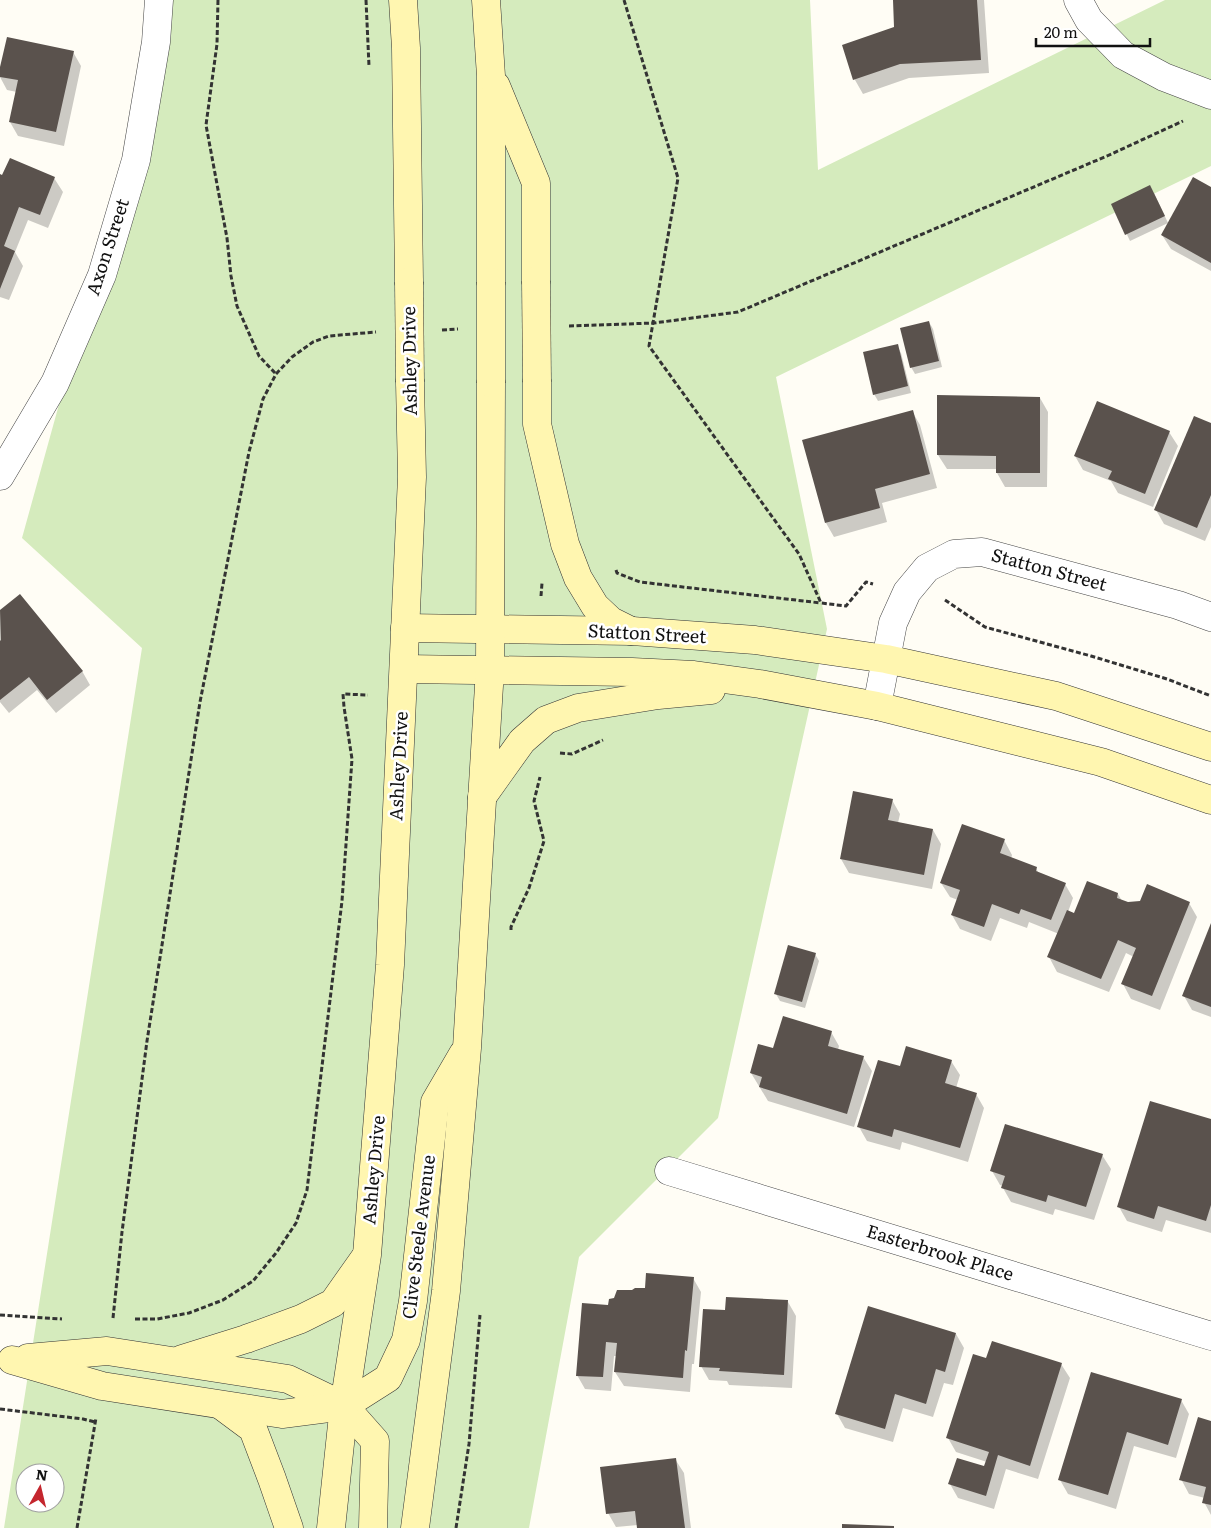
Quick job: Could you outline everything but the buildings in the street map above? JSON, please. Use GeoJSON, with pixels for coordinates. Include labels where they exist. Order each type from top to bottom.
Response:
{"type":"FeatureCollection","features":[{"type":"Feature","properties":{"kind":"main road","name":"Ashley Drive"},"geometry":{"type":"LineString","coordinates":[[331,1528],[344,1406],[367,1255],[390,965],[404,669],[412,477],[406,48],[403,0]]}},
{"type":"Feature","properties":{"kind":"main road"},"geometry":{"type":"LineString","coordinates":[[415,1528],[446,1291],[467,1048],[490,669],[491,76],[486,0]]}},
{"type":"Feature","properties":{"kind":"main road"},"geometry":{"type":"LineString","coordinates":[[491,76],[536,183],[537,424],[565,544],[578,578],[595,606],[611,621],[632,631]]}},
{"type":"Feature","properties":{"kind":"main road","name":"Statton Street"},"geometry":{"type":"LineString","coordinates":[[405,628],[632,631],[755,640],[886,659],[1056,696],[1211,747]]}},
{"type":"Feature","properties":{"kind":"main road"},"geometry":{"type":"LineString","coordinates":[[404,669],[632,672],[694,675],[760,684],[877,706],[1101,762],[1211,800]]}},
{"type":"Feature","properties":{"kind":"main road"},"geometry":{"type":"LineString","coordinates":[[482,797],[522,741],[546,720],[578,708],[640,698],[760,684]]}},
{"type":"Feature","properties":{"kind":"main road","name":"Clive Steele Avenue"},"geometry":{"type":"LineString","coordinates":[[6,1359],[102,1386],[282,1414],[344,1406],[388,1378],[406,1340],[413,1301],[435,1102],[467,1048]]}},
{"type":"Feature","properties":{"kind":"main road"},"geometry":{"type":"LineString","coordinates":[[174,1361],[246,1340],[301,1319],[333,1303],[367,1255]]}},
{"type":"Feature","properties":{"kind":"main road","name":"Clive Steele Avenue"},"geometry":{"type":"LineString","coordinates":[[6,1359],[107,1351],[288,1379],[344,1406],[375,1441],[373,1528]]}},
{"type":"Feature","properties":{"kind":"main road"},"geometry":{"type":"LineString","coordinates":[[221,1405],[253,1429],[288,1528]]}},
{"type":"Feature","properties":{"kind":"street","name":"Axon Street"},"geometry":{"type":"LineString","coordinates":[[0,476],[55,383],[102,275],[136,160],[156,42],[159,0]]}},
{"type":"Feature","properties":{"kind":"street"},"geometry":{"type":"LineString","coordinates":[[1078,0],[1090,20],[1123,55],[1164,77],[1211,95]]}},
{"type":"Feature","properties":{"kind":"street","name":"Statton Street"},"geometry":{"type":"LineString","coordinates":[[877,706],[892,623],[907,592],[928,568],[954,554],[982,552],[1178,605],[1211,617]]}},
{"type":"Feature","properties":{"kind":"street","name":"Easterbrook Place"},"geometry":{"type":"LineString","coordinates":[[669,1171],[1211,1336]]}},
{"type":"Feature","properties":{"kind":"path"},"geometry":{"type":"LineString","coordinates":[[218,0],[217,44],[206,125],[227,238],[231,276],[237,306],[259,356],[276,374]]}},
{"type":"Feature","properties":{"kind":"path"},"geometry":{"type":"LineString","coordinates":[[366,0],[369,66]]}},
{"type":"Feature","properties":{"kind":"path"},"geometry":{"type":"LineString","coordinates":[[624,0],[678,178],[649,346],[800,554],[821,603]]}},
{"type":"Feature","properties":{"kind":"path"},"geometry":{"type":"LineString","coordinates":[[654,323],[738,312],[1107,156],[1188,119]]}},
{"type":"Feature","properties":{"kind":"path"},"geometry":{"type":"LineString","coordinates":[[107,1351],[113,1320],[122,1232],[147,1041],[200,702],[249,452],[263,399],[276,374],[292,357],[313,342],[329,336],[352,333]]}},
{"type":"Feature","properties":{"kind":"path"},"geometry":{"type":"LineString","coordinates":[[613,565],[617,573],[640,582],[846,606],[866,582],[945,600],[985,627],[1167,679],[1211,696]]}},
{"type":"Feature","properties":{"kind":"path"},"geometry":{"type":"LineString","coordinates":[[105,1319],[157,1319],[189,1314],[223,1300],[253,1281],[276,1253],[296,1223],[307,1190],[342,900],[352,759],[343,694]]}},
{"type":"Feature","properties":{"kind":"path"},"geometry":{"type":"LineString","coordinates":[[556,752],[572,754],[608,738]]}},
{"type":"Feature","properties":{"kind":"path"},"geometry":{"type":"LineString","coordinates":[[510,937],[511,927],[529,888],[544,841],[534,801],[542,770]]}},
{"type":"Feature","properties":{"kind":"path"},"geometry":{"type":"LineString","coordinates":[[0,1315],[71,1319]]}},
{"type":"Feature","properties":{"kind":"path"},"geometry":{"type":"LineString","coordinates":[[456,1528],[469,1444],[480,1315]]}},
{"type":"Feature","properties":{"kind":"path"},"geometry":{"type":"LineString","coordinates":[[76,1528],[102,1386]]}},
{"type":"Feature","properties":{"kind":"path"},"geometry":{"type":"LineString","coordinates":[[0,1409],[95,1422]]}},
{"type":"Feature","properties":{"kind":"green space"},"geometry":{"type":"Polygon","coordinates":[[[171,0],[810,0],[818,170],[1165,0],[1211,0],[1211,166],[776,377],[827,629],[718,1118],[579,1257],[529,1528],[4,1528],[142,648],[22,538],[171,0]]]}}]}
